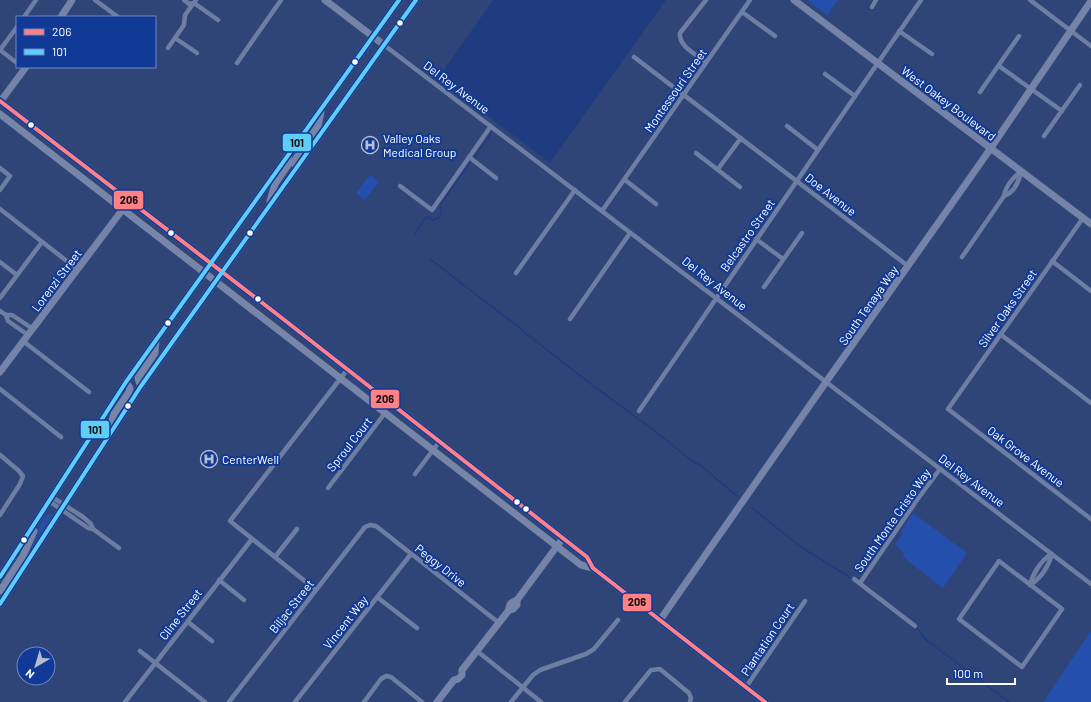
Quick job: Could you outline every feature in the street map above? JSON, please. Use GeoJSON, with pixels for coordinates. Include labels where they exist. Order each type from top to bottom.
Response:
{"type":"FeatureCollection","features":[{"type":"Feature","properties":{"kind":"main road"},"geometry":{"type":"LineString","coordinates":[[0,577],[126,382],[399,0]]}},
{"type":"Feature","properties":{"kind":"main road"},"geometry":{"type":"LineString","coordinates":[[0,604],[141,386],[416,0]]}},
{"type":"Feature","properties":{"kind":"main road"},"geometry":{"type":"LineString","coordinates":[[0,102],[222,272],[563,538],[587,557],[593,568],[762,701]]}},
{"type":"Feature","properties":{"kind":"main road"},"geometry":{"type":"LineString","coordinates":[[297,167],[295,165],[296,160],[318,126],[322,108]]}},
{"type":"Feature","properties":{"kind":"main road"},"geometry":{"type":"LineString","coordinates":[[0,114],[557,547],[581,565],[593,568]]}},
{"type":"Feature","properties":{"kind":"main road"},"geometry":{"type":"LineString","coordinates":[[268,207],[275,184],[290,162],[287,156]]}},
{"type":"Feature","properties":{"kind":"main road"},"geometry":{"type":"LineString","coordinates":[[141,386],[138,378],[155,354],[156,339]]}},
{"type":"Feature","properties":{"kind":"main road"},"geometry":{"type":"LineString","coordinates":[[106,439],[114,414],[129,392],[130,388],[126,382]]}},
{"type":"Feature","properties":{"kind":"main road"},"geometry":{"type":"LineString","coordinates":[[0,591],[23,556],[40,516]]}},
{"type":"Feature","properties":{"kind":"street"},"geometry":{"type":"LineString","coordinates":[[25,16],[36,0]]}},
{"type":"Feature","properties":{"kind":"street"},"geometry":{"type":"LineString","coordinates":[[62,16],[72,0]]}},
{"type":"Feature","properties":{"kind":"street"},"geometry":{"type":"LineString","coordinates":[[95,0],[117,16]]}},
{"type":"Feature","properties":{"kind":"street"},"geometry":{"type":"LineString","coordinates":[[184,0],[189,4],[195,2]]}},
{"type":"Feature","properties":{"kind":"street"},"geometry":{"type":"LineString","coordinates":[[236,63],[281,0]]}},
{"type":"Feature","properties":{"kind":"street","name":"Del Rey Avenue"},"geometry":{"type":"LineString","coordinates":[[325,0],[1091,584]]}},
{"type":"Feature","properties":{"kind":"street"},"geometry":{"type":"LineString","coordinates":[[706,0],[680,33],[680,38],[682,43],[706,62]]}},
{"type":"Feature","properties":{"kind":"street","name":"Montessouri Street"},"geometry":{"type":"LineString","coordinates":[[602,211],[750,0]]}},
{"type":"Feature","properties":{"kind":"street","name":"West Oakey Boulevard"},"geometry":{"type":"LineString","coordinates":[[794,0],[1091,224]]}},
{"type":"Feature","properties":{"kind":"street"},"geometry":{"type":"LineString","coordinates":[[872,6],[876,0]]}},
{"type":"Feature","properties":{"kind":"street"},"geometry":{"type":"LineString","coordinates":[[1030,0],[1091,46]]}},
{"type":"Feature","properties":{"kind":"street","name":"Belcastro Street"},"geometry":{"type":"LineString","coordinates":[[639,411],[715,298],[797,181],[918,1]]}},
{"type":"Feature","properties":{"kind":"street","name":"South Tenaya Way"},"geometry":{"type":"LineString","coordinates":[[660,620],[908,266],[1091,1]]}},
{"type":"Feature","properties":{"kind":"street"},"geometry":{"type":"LineString","coordinates":[[195,2],[218,20]]}},
{"type":"Feature","properties":{"kind":"street"},"geometry":{"type":"LineString","coordinates":[[168,48],[184,25],[186,15],[195,2]]}},
{"type":"Feature","properties":{"kind":"street"},"geometry":{"type":"LineString","coordinates":[[742,12],[775,36]]}},
{"type":"Feature","properties":{"kind":"street"},"geometry":{"type":"LineString","coordinates":[[16,28],[0,50],[16,62]]}},
{"type":"Feature","properties":{"kind":"street"},"geometry":{"type":"LineString","coordinates":[[899,31],[932,54]]}},
{"type":"Feature","properties":{"kind":"street"},"geometry":{"type":"LineString","coordinates":[[980,92],[1019,36]]}},
{"type":"Feature","properties":{"kind":"street"},"geometry":{"type":"LineString","coordinates":[[175,38],[197,53]]}},
{"type":"Feature","properties":{"kind":"street","name":"Doe Avenue"},"geometry":{"type":"LineString","coordinates":[[634,57],[908,266]]}},
{"type":"Feature","properties":{"kind":"street"},"geometry":{"type":"LineString","coordinates":[[998,66],[1062,111]]}},
{"type":"Feature","properties":{"kind":"street"},"geometry":{"type":"LineString","coordinates":[[0,102],[23,68]]}},
{"type":"Feature","properties":{"kind":"street"},"geometry":{"type":"LineString","coordinates":[[825,74],[854,96]]}},
{"type":"Feature","properties":{"kind":"street"},"geometry":{"type":"LineString","coordinates":[[1044,136],[1080,85]]}},
{"type":"Feature","properties":{"kind":"street"},"geometry":{"type":"LineString","coordinates":[[400,186],[432,210],[491,126]]}},
{"type":"Feature","properties":{"kind":"street"},"geometry":{"type":"LineString","coordinates":[[787,126],[818,150]]}},
{"type":"Feature","properties":{"kind":"street"},"geometry":{"type":"LineString","coordinates":[[718,169],[741,138]]}},
{"type":"Feature","properties":{"kind":"street"},"geometry":{"type":"LineString","coordinates":[[696,153],[740,187]]}},
{"type":"Feature","properties":{"kind":"street"},"geometry":{"type":"LineString","coordinates":[[469,157],[496,178]]}},
{"type":"Feature","properties":{"kind":"street"},"geometry":{"type":"LineString","coordinates":[[0,168],[10,176],[0,190]]}},
{"type":"Feature","properties":{"kind":"street"},"geometry":{"type":"LineString","coordinates":[[962,256],[1004,196],[1005,190],[1011,180],[1021,171]]}},
{"type":"Feature","properties":{"kind":"street"},"geometry":{"type":"LineString","coordinates":[[625,180],[656,204]]}},
{"type":"Feature","properties":{"kind":"street"},"geometry":{"type":"LineString","coordinates":[[516,273],[575,190]]}},
{"type":"Feature","properties":{"kind":"street","name":"Lorenzi Street"},"geometry":{"type":"LineString","coordinates":[[0,372],[129,200]]}},
{"type":"Feature","properties":{"kind":"street"},"geometry":{"type":"LineString","coordinates":[[0,209],[77,269]]}},
{"type":"Feature","properties":{"kind":"street","name":"Silver Oaks Street"},"geometry":{"type":"LineString","coordinates":[[948,409],[1083,218]]}},
{"type":"Feature","properties":{"kind":"street"},"geometry":{"type":"LineString","coordinates":[[570,319],[630,233]]}},
{"type":"Feature","properties":{"kind":"street"},"geometry":{"type":"LineString","coordinates":[[764,287],[802,233]]}},
{"type":"Feature","properties":{"kind":"street"},"geometry":{"type":"LineString","coordinates":[[756,239],[783,259]]}},
{"type":"Feature","properties":{"kind":"street"},"geometry":{"type":"LineString","coordinates":[[0,298],[42,242]]}},
{"type":"Feature","properties":{"kind":"street"},"geometry":{"type":"LineString","coordinates":[[0,262],[17,275]]}},
{"type":"Feature","properties":{"kind":"street"},"geometry":{"type":"LineString","coordinates":[[1052,262],[1091,291]]}},
{"type":"Feature","properties":{"kind":"street"},"geometry":{"type":"LineString","coordinates":[[0,311],[6,315],[12,315],[30,332]]}},
{"type":"Feature","properties":{"kind":"street"},"geometry":{"type":"LineString","coordinates":[[6,315],[8,321],[30,332]]}},
{"type":"Feature","properties":{"kind":"street"},"geometry":{"type":"LineString","coordinates":[[1000,334],[1091,403]]}},
{"type":"Feature","properties":{"kind":"street"},"geometry":{"type":"LineString","coordinates":[[23,341],[89,392]]}},
{"type":"Feature","properties":{"kind":"street"},"geometry":{"type":"LineString","coordinates":[[316,590],[230,521],[347,370]]}},
{"type":"Feature","properties":{"kind":"street"},"geometry":{"type":"LineString","coordinates":[[0,389],[61,437]]}},
{"type":"Feature","properties":{"kind":"street","name":"Oak Grove Avenue"},"geometry":{"type":"LineString","coordinates":[[948,409],[1091,519]]}},
{"type":"Feature","properties":{"kind":"street","name":"Sproul Court"},"geometry":{"type":"LineString","coordinates":[[328,488],[386,413]]}},
{"type":"Feature","properties":{"kind":"street"},"geometry":{"type":"LineString","coordinates":[[415,474],[439,442]]}},
{"type":"Feature","properties":{"kind":"street"},"geometry":{"type":"LineString","coordinates":[[0,455],[23,475],[20,484],[0,514]]}},
{"type":"Feature","properties":{"kind":"street","name":"South Monte Cristo Way"},"geometry":{"type":"LineString","coordinates":[[860,583],[940,469]]}},
{"type":"Feature","properties":{"kind":"street"},"geometry":{"type":"LineString","coordinates":[[50,499],[63,507],[88,528],[93,528],[118,548]]}},
{"type":"Feature","properties":{"kind":"street","name":"Peggy Drive"},"geometry":{"type":"LineString","coordinates":[[370,525],[376,526],[499,623]]}},
{"type":"Feature","properties":{"kind":"street","name":"Biljac Street"},"geometry":{"type":"LineString","coordinates":[[229,702],[365,527],[370,525]]}},
{"type":"Feature","properties":{"kind":"street"},"geometry":{"type":"LineString","coordinates":[[274,557],[296,529]]}},
{"type":"Feature","properties":{"kind":"street"},"geometry":{"type":"LineString","coordinates":[[437,702],[454,680],[454,675],[457,671],[462,670],[509,610],[513,609],[517,605],[517,600],[563,538]]}},
{"type":"Feature","properties":{"kind":"street","name":"Cline Street"},"geometry":{"type":"LineString","coordinates":[[125,702],[252,539]]}},
{"type":"Feature","properties":{"kind":"street","name":"Vincent Way"},"geometry":{"type":"LineString","coordinates":[[295,702],[411,554]]}},
{"type":"Feature","properties":{"kind":"street"},"geometry":{"type":"LineString","coordinates":[[1030,585],[1037,581],[1050,562],[1052,554]]}},
{"type":"Feature","properties":{"kind":"street"},"geometry":{"type":"LineString","coordinates":[[998,561],[1030,585],[1062,609],[1022,667],[959,619],[998,561]]}},
{"type":"Feature","properties":{"kind":"street"},"geometry":{"type":"LineString","coordinates":[[854,579],[915,626]]}},
{"type":"Feature","properties":{"kind":"street"},"geometry":{"type":"LineString","coordinates":[[219,580],[244,600]]}},
{"type":"Feature","properties":{"kind":"street"},"geometry":{"type":"LineString","coordinates":[[377,597],[417,628]]}},
{"type":"Feature","properties":{"kind":"street","name":"Plantation Court"},"geometry":{"type":"LineString","coordinates":[[746,687],[805,602]]}},
{"type":"Feature","properties":{"kind":"street"},"geometry":{"type":"LineString","coordinates":[[511,702],[533,675],[540,670],[586,654],[594,649],[618,620]]}},
{"type":"Feature","properties":{"kind":"street"},"geometry":{"type":"LineString","coordinates":[[188,622],[212,641]]}},
{"type":"Feature","properties":{"kind":"street"},"geometry":{"type":"LineString","coordinates":[[140,651],[205,702]]}},
{"type":"Feature","properties":{"kind":"street"},"geometry":{"type":"LineString","coordinates":[[477,651],[541,702]]}},
{"type":"Feature","properties":{"kind":"street"},"geometry":{"type":"LineString","coordinates":[[625,702],[651,670],[656,669],[660,669],[689,693],[690,700]]}},
{"type":"Feature","properties":{"kind":"street"},"geometry":{"type":"LineString","coordinates":[[364,702],[381,679],[386,676],[391,677],[422,702]]}},
{"type":"Feature","properties":{"kind":"shaded area"},"geometry":{"type":"Polygon","coordinates":[[[493,0],[666,0],[550,163],[438,78],[493,0]]]}},
{"type":"Feature","properties":{"kind":"shaded area"},"geometry":{"type":"Polygon","coordinates":[[[807,0],[838,0],[827,15],[807,0]]]}},
{"type":"Feature","properties":{"kind":"shaded area"},"geometry":{"type":"Polygon","coordinates":[[[370,175],[379,182],[365,200],[356,193],[370,175]]]}},
{"type":"Feature","properties":{"kind":"shaded area"},"geometry":{"type":"Polygon","coordinates":[[[913,513],[967,553],[943,588],[903,557],[904,554],[895,544],[913,513]]]}},
{"type":"Feature","properties":{"kind":"shaded area"},"geometry":{"type":"Polygon","coordinates":[[[50,514],[52,515],[0,595],[30,548],[44,518],[50,514]]]}},
{"type":"Feature","properties":{"kind":"shaded area"},"geometry":{"type":"Polygon","coordinates":[[[1091,631],[1091,702],[1043,702],[1091,631]]]}},
{"type":"Feature","properties":{"kind":"waterway"},"geometry":{"type":"LineString","coordinates":[[427,217],[433,220],[441,216],[440,205],[491,134],[491,131]]}},
{"type":"Feature","properties":{"kind":"waterway"},"geometry":{"type":"LineString","coordinates":[[415,233],[426,217]]}},
{"type":"Feature","properties":{"kind":"waterway"},"geometry":{"type":"LineString","coordinates":[[430,259],[588,382],[638,420],[643,422],[695,463],[700,465],[737,496]]}},
{"type":"Feature","properties":{"kind":"waterway"},"geometry":{"type":"LineString","coordinates":[[752,508],[801,547],[851,578]]}},
{"type":"Feature","properties":{"kind":"waterway"},"geometry":{"type":"LineString","coordinates":[[916,627],[928,641],[1009,702]]}},
{"type":"Feature","properties":{"kind":"waterway"},"geometry":{"type":"LineString","coordinates":[[921,634],[927,641]]}},
{"type":"Feature","properties":{"kind":"transit line","name":"101"},"geometry":{"type":"LineString","coordinates":[[0,577],[126,382],[399,0]]}},
{"type":"Feature","properties":{"kind":"transit line","name":"101"},"geometry":{"type":"LineString","coordinates":[[0,604],[141,386],[416,0]]}},
{"type":"Feature","properties":{"kind":"transit line","name":"206"},"geometry":{"type":"LineString","coordinates":[[0,101],[278,315],[587,557],[593,568],[765,702]]}},
{"type":"Feature","properties":{"kind":"place","name":"Valley Oaks Medical Group"},"geometry":{"type":"Point","coordinates":[370,145]}},
{"type":"Feature","properties":{"kind":"place","name":"CenterWell"},"geometry":{"type":"Point","coordinates":[209,459]}}]}
